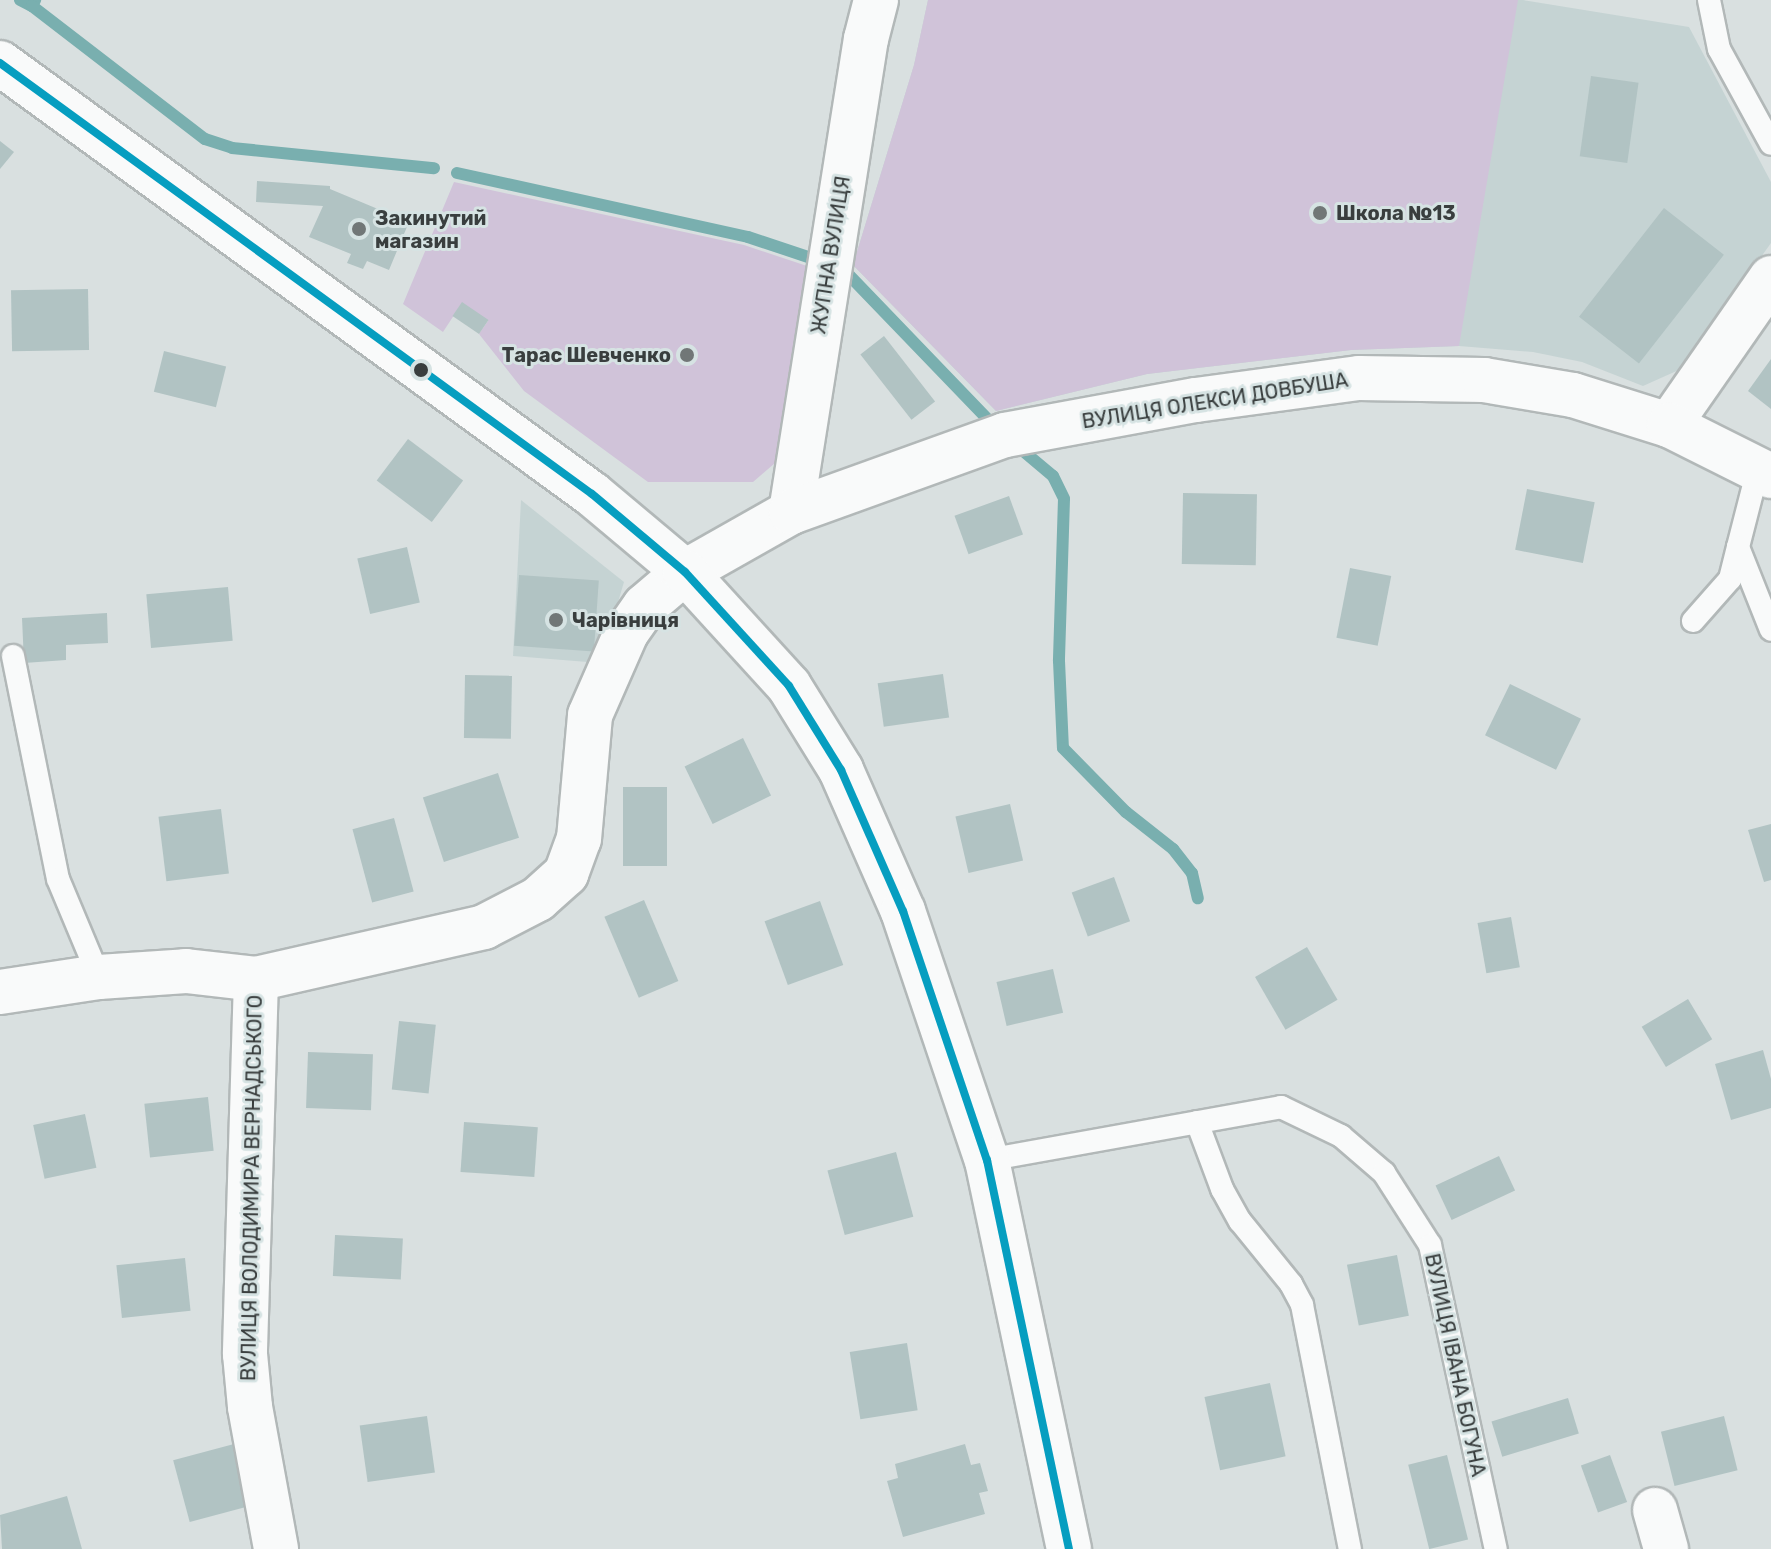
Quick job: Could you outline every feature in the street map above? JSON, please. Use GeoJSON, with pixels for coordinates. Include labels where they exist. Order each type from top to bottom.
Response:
{"type":"FeatureCollection","features":[{"type":"Feature","properties":{"kind":"street","name":"ЖУПНА ВУЛИЦЯ"},"geometry":{"type":"LineString","coordinates":[[791,512],[866,39],[876,0]]}},
{"type":"Feature","properties":{"kind":"street"},"geometry":{"type":"LineString","coordinates":[[0,63],[567,476],[685,572],[789,686],[841,770],[903,911],[987,1160],[1069,1549]]}},
{"type":"Feature","properties":{"kind":"street"},"geometry":{"type":"LineString","coordinates":[[1669,425],[1771,278]]}},
{"type":"Feature","properties":{"kind":"street","name":"ВУЛИЦЯ ОЛЕКСИ ДОВБУША"},"geometry":{"type":"LineString","coordinates":[[0,992],[99,977],[186,971],[256,979],[484,927],[538,899],[566,874],[579,839],[590,715],[626,633],[645,606],[685,572],[791,512],[1005,436],[1196,400],[1359,378],[1484,380],[1573,395],[1669,425],[1765,473]]}},
{"type":"Feature","properties":{"kind":"street","name":"ВУЛИЦЯ ВОЛОДИМИРА ВЕРНАДСЬКОГО"},"geometry":{"type":"LineString","coordinates":[[256,979],[245,1354],[265,1546]]}},
{"type":"Feature","properties":{"kind":"lane"},"geometry":{"type":"LineString","coordinates":[[1709,0],[1719,49],[1771,144]]}},
{"type":"Feature","properties":{"kind":"lane","name":"ВУЛИЦЯ ОЛЕКСИ ДОВБУША"},"geometry":{"type":"LineString","coordinates":[[1693,621],[1730,579],[1738,547],[1765,473]]}},
{"type":"Feature","properties":{"kind":"lane"},"geometry":{"type":"LineString","coordinates":[[1738,547],[1771,630]]}},
{"type":"Feature","properties":{"kind":"lane"},"geometry":{"type":"LineString","coordinates":[[13,656],[58,879],[99,977]]}},
{"type":"Feature","properties":{"kind":"lane","name":"ВУЛИЦЯ ІВАНА БОГУНА"},"geometry":{"type":"LineString","coordinates":[[1197,1122],[1281,1107],[1341,1136],[1384,1173],[1430,1245],[1496,1549]]}},
{"type":"Feature","properties":{"kind":"lane"},"geometry":{"type":"LineString","coordinates":[[987,1160],[1197,1122],[1222,1189],[1240,1221],[1291,1284],[1302,1305],[1350,1549]]}},
{"type":"Feature","properties":{"kind":"shaded area","name":"Школа №13"},"geometry":{"type":"Polygon","coordinates":[[[928,0],[1523,0],[1689,27],[1771,182],[1771,243],[1681,369],[1643,386],[1582,362],[1533,352],[1459,346],[1351,350],[1147,374],[996,411],[853,265],[914,65],[928,0]]]}},
{"type":"Feature","properties":{"kind":"shaded area","name":"Школа №13"},"geometry":{"type":"Polygon","coordinates":[[[928,0],[1518,0],[1459,346],[1351,350],[1147,374],[996,411],[853,265],[914,65],[928,0]]]}},
{"type":"Feature","properties":{"kind":"shaded area"},"geometry":{"type":"Polygon","coordinates":[[[454,182],[744,245],[807,266],[775,463],[753,482],[648,482],[524,391],[479,334],[488,321],[462,303],[443,332],[403,304],[454,182]]]}},
{"type":"Feature","properties":{"kind":"shaded area"},"geometry":{"type":"Polygon","coordinates":[[[521,500],[624,582],[600,663],[513,656],[521,500]]]}},
{"type":"Feature","properties":{"kind":"building"},"geometry":{"type":"Polygon","coordinates":[[[1591,76],[1639,83],[1627,163],[1580,156],[1591,76]]]}},
{"type":"Feature","properties":{"kind":"building"},"geometry":{"type":"Polygon","coordinates":[[[0,141],[14,152],[0,169],[0,141]]]}},
{"type":"Feature","properties":{"kind":"building","name":"Закинутий магазин"},"geometry":{"type":"Polygon","coordinates":[[[257,181],[330,186],[330,189],[409,222],[389,270],[367,261],[363,269],[347,263],[351,254],[309,237],[323,206],[256,202],[257,181]]]}},
{"type":"Feature","properties":{"kind":"building"},"geometry":{"type":"Polygon","coordinates":[[[1664,208],[1724,255],[1639,364],[1579,317],[1664,208]]]}},
{"type":"Feature","properties":{"kind":"building"},"geometry":{"type":"Polygon","coordinates":[[[88,289],[89,350],[12,351],[11,290],[88,289]]]}},
{"type":"Feature","properties":{"kind":"building"},"geometry":{"type":"Polygon","coordinates":[[[462,302],[489,320],[479,334],[452,316],[462,302]]]}},
{"type":"Feature","properties":{"kind":"building"},"geometry":{"type":"Polygon","coordinates":[[[884,336],[935,401],[911,420],[860,354],[884,336]]]}},
{"type":"Feature","properties":{"kind":"building"},"geometry":{"type":"Polygon","coordinates":[[[164,351],[226,366],[216,407],[154,392],[164,351]]]}},
{"type":"Feature","properties":{"kind":"building"},"geometry":{"type":"Polygon","coordinates":[[[1771,359],[1771,409],[1748,391],[1771,359]]]}},
{"type":"Feature","properties":{"kind":"building"},"geometry":{"type":"Polygon","coordinates":[[[408,439],[463,481],[432,522],[377,481],[408,439]]]}},
{"type":"Feature","properties":{"kind":"building"},"geometry":{"type":"Polygon","coordinates":[[[1527,489],[1595,502],[1583,563],[1515,550],[1527,489]]]}},
{"type":"Feature","properties":{"kind":"building"},"geometry":{"type":"Polygon","coordinates":[[[1183,493],[1257,494],[1256,565],[1182,564],[1183,493]]]}},
{"type":"Feature","properties":{"kind":"building"},"geometry":{"type":"Polygon","coordinates":[[[1009,496],[1023,535],[969,554],[954,516],[1009,496]]]}},
{"type":"Feature","properties":{"kind":"building"},"geometry":{"type":"Polygon","coordinates":[[[407,547],[420,603],[370,614],[357,558],[407,547]]]}},
{"type":"Feature","properties":{"kind":"building"},"geometry":{"type":"Polygon","coordinates":[[[1350,568],[1391,576],[1378,646],[1336,638],[1350,568]]]}},
{"type":"Feature","properties":{"kind":"building","name":"Чарівниця"},"geometry":{"type":"Polygon","coordinates":[[[519,575],[599,581],[594,651],[514,646],[519,575]]]}},
{"type":"Feature","properties":{"kind":"building"},"geometry":{"type":"Polygon","coordinates":[[[228,587],[233,641],[151,648],[146,594],[228,587]]]}},
{"type":"Feature","properties":{"kind":"building"},"geometry":{"type":"Polygon","coordinates":[[[107,613],[108,643],[66,645],[66,660],[24,663],[22,618],[107,613]]]}},
{"type":"Feature","properties":{"kind":"building"},"geometry":{"type":"Polygon","coordinates":[[[943,674],[949,718],[884,727],[878,683],[943,674]]]}},
{"type":"Feature","properties":{"kind":"building"},"geometry":{"type":"Polygon","coordinates":[[[465,675],[512,676],[511,739],[464,738],[465,675]]]}},
{"type":"Feature","properties":{"kind":"building"},"geometry":{"type":"Polygon","coordinates":[[[1510,684],[1581,719],[1556,770],[1485,735],[1510,684]]]}},
{"type":"Feature","properties":{"kind":"building"},"geometry":{"type":"Polygon","coordinates":[[[743,738],[771,796],[713,824],[685,766],[743,738]]]}},
{"type":"Feature","properties":{"kind":"building"},"geometry":{"type":"Polygon","coordinates":[[[498,773],[519,838],[444,862],[423,797],[498,773]]]}},
{"type":"Feature","properties":{"kind":"building"},"geometry":{"type":"Polygon","coordinates":[[[623,787],[667,787],[667,866],[623,866],[623,787]]]}},
{"type":"Feature","properties":{"kind":"building"},"geometry":{"type":"Polygon","coordinates":[[[1010,804],[1023,861],[968,873],[955,817],[1010,804]]]}},
{"type":"Feature","properties":{"kind":"building"},"geometry":{"type":"Polygon","coordinates":[[[221,809],[229,874],[166,881],[158,817],[221,809]]]}},
{"type":"Feature","properties":{"kind":"building"},"geometry":{"type":"Polygon","coordinates":[[[394,818],[414,891],[372,903],[352,829],[394,818]]]}},
{"type":"Feature","properties":{"kind":"building"},"geometry":{"type":"Polygon","coordinates":[[[1771,824],[1771,880],[1764,882],[1748,830],[1771,824]]]}},
{"type":"Feature","properties":{"kind":"building"},"geometry":{"type":"Polygon","coordinates":[[[1114,877],[1130,921],[1088,937],[1072,892],[1114,877]]]}},
{"type":"Feature","properties":{"kind":"building"},"geometry":{"type":"Polygon","coordinates":[[[644,900],[678,981],[639,998],[604,917],[644,900]]]}},
{"type":"Feature","properties":{"kind":"building"},"geometry":{"type":"Polygon","coordinates":[[[820,901],[843,965],[788,985],[765,921],[820,901]]]}},
{"type":"Feature","properties":{"kind":"building"},"geometry":{"type":"Polygon","coordinates":[[[1511,917],[1520,967],[1486,973],[1478,923],[1511,917]]]}},
{"type":"Feature","properties":{"kind":"building"},"geometry":{"type":"Polygon","coordinates":[[[1307,947],[1338,1000],[1286,1030],[1255,977],[1307,947]]]}},
{"type":"Feature","properties":{"kind":"building"},"geometry":{"type":"Polygon","coordinates":[[[1053,969],[1063,1013],[1007,1026],[996,982],[1053,969]]]}},
{"type":"Feature","properties":{"kind":"building"},"geometry":{"type":"Polygon","coordinates":[[[1688,999],[1712,1039],[1666,1067],[1642,1027],[1688,999]]]}},
{"type":"Feature","properties":{"kind":"building"},"geometry":{"type":"Polygon","coordinates":[[[399,1021],[436,1025],[429,1093],[392,1090],[399,1021]]]}},
{"type":"Feature","properties":{"kind":"building"},"geometry":{"type":"Polygon","coordinates":[[[1763,1050],[1771,1079],[1771,1108],[1731,1120],[1715,1064],[1763,1050]]]}},
{"type":"Feature","properties":{"kind":"building"},"geometry":{"type":"Polygon","coordinates":[[[308,1052],[373,1054],[371,1110],[306,1108],[308,1052]]]}},
{"type":"Feature","properties":{"kind":"building"},"geometry":{"type":"Polygon","coordinates":[[[208,1097],[214,1151],[150,1157],[144,1104],[208,1097]]]}},
{"type":"Feature","properties":{"kind":"building"},"geometry":{"type":"Polygon","coordinates":[[[85,1114],[96,1168],[45,1179],[33,1125],[85,1114]]]}},
{"type":"Feature","properties":{"kind":"building"},"geometry":{"type":"Polygon","coordinates":[[[464,1122],[538,1127],[534,1177],[461,1172],[464,1122]]]}},
{"type":"Feature","properties":{"kind":"building"},"geometry":{"type":"Polygon","coordinates":[[[896,1152],[913,1217],[845,1235],[827,1170],[896,1152]]]}},
{"type":"Feature","properties":{"kind":"building"},"geometry":{"type":"Polygon","coordinates":[[[1499,1156],[1515,1190],[1452,1220],[1436,1186],[1499,1156]]]}},
{"type":"Feature","properties":{"kind":"building"},"geometry":{"type":"Polygon","coordinates":[[[335,1235],[403,1239],[401,1280],[333,1276],[335,1235]]]}},
{"type":"Feature","properties":{"kind":"building"},"geometry":{"type":"Polygon","coordinates":[[[1397,1255],[1409,1316],[1359,1326],[1347,1265],[1397,1255]]]}},
{"type":"Feature","properties":{"kind":"building"},"geometry":{"type":"Polygon","coordinates":[[[185,1258],[191,1311],[122,1318],[116,1265],[185,1258]]]}},
{"type":"Feature","properties":{"kind":"building"},"geometry":{"type":"Polygon","coordinates":[[[907,1343],[918,1410],[860,1419],[850,1352],[907,1343]]]}},
{"type":"Feature","properties":{"kind":"building"},"geometry":{"type":"Polygon","coordinates":[[[1270,1383],[1286,1456],[1220,1470],[1204,1397],[1270,1383]]]}},
{"type":"Feature","properties":{"kind":"building"},"geometry":{"type":"Polygon","coordinates":[[[1568,1398],[1579,1433],[1502,1457],[1491,1421],[1568,1398]]]}},
{"type":"Feature","properties":{"kind":"building"},"geometry":{"type":"Polygon","coordinates":[[[427,1416],[435,1472],[368,1482],[360,1425],[427,1416]]]}},
{"type":"Feature","properties":{"kind":"building"},"geometry":{"type":"Polygon","coordinates":[[[1724,1416],[1738,1470],[1674,1486],[1661,1432],[1724,1416]]]}},
{"type":"Feature","properties":{"kind":"building"},"geometry":{"type":"Polygon","coordinates":[[[234,1444],[251,1506],[190,1522],[173,1460],[234,1444]]]}},
{"type":"Feature","properties":{"kind":"building"},"geometry":{"type":"Polygon","coordinates":[[[965,1444],[971,1465],[980,1463],[988,1491],[979,1493],[985,1514],[903,1537],[887,1481],[898,1478],[895,1464],[965,1444]]]}},
{"type":"Feature","properties":{"kind":"building"},"geometry":{"type":"Polygon","coordinates":[[[1447,1455],[1468,1539],[1429,1549],[1408,1465],[1447,1455]]]}},
{"type":"Feature","properties":{"kind":"building"},"geometry":{"type":"Polygon","coordinates":[[[1610,1455],[1627,1502],[1598,1513],[1581,1466],[1610,1455]]]}},
{"type":"Feature","properties":{"kind":"building"},"geometry":{"type":"Polygon","coordinates":[[[67,1496],[82,1549],[2,1549],[0,1515],[67,1496]]]}},
{"type":"Feature","properties":{"kind":"waterway"},"geometry":{"type":"LineString","coordinates":[[20,0],[32,6],[35,0]]}},
{"type":"Feature","properties":{"kind":"waterway"},"geometry":{"type":"LineString","coordinates":[[32,6],[205,139],[232,148],[434,168]]}},
{"type":"Feature","properties":{"kind":"waterway"},"geometry":{"type":"LineString","coordinates":[[457,173],[748,237],[823,262]]}},
{"type":"Feature","properties":{"kind":"waterway"},"geometry":{"type":"LineString","coordinates":[[846,272],[996,428]]}},
{"type":"Feature","properties":{"kind":"waterway"},"geometry":{"type":"LineString","coordinates":[[1016,445],[1053,476],[1064,499],[1059,661],[1063,748],[1126,812],[1173,849],[1192,873],[1198,898]]}},
{"type":"Feature","properties":{"kind":"transit line"},"geometry":{"type":"LineString","coordinates":[[0,63],[592,494],[685,572],[789,686],[841,770],[903,911],[987,1160],[1069,1549]]}},
{"type":"Feature","properties":{"kind":"place","name":"Школа №13"},"geometry":{"type":"Point","coordinates":[1320,213]}},
{"type":"Feature","properties":{"kind":"place","name":"Закинутий магазин"},"geometry":{"type":"Point","coordinates":[359,229]}},
{"type":"Feature","properties":{"kind":"place","name":"Тарас Шевченко"},"geometry":{"type":"Point","coordinates":[687,355]}},
{"type":"Feature","properties":{"kind":"place","name":"Чарівниця"},"geometry":{"type":"Point","coordinates":[556,620]}}]}
